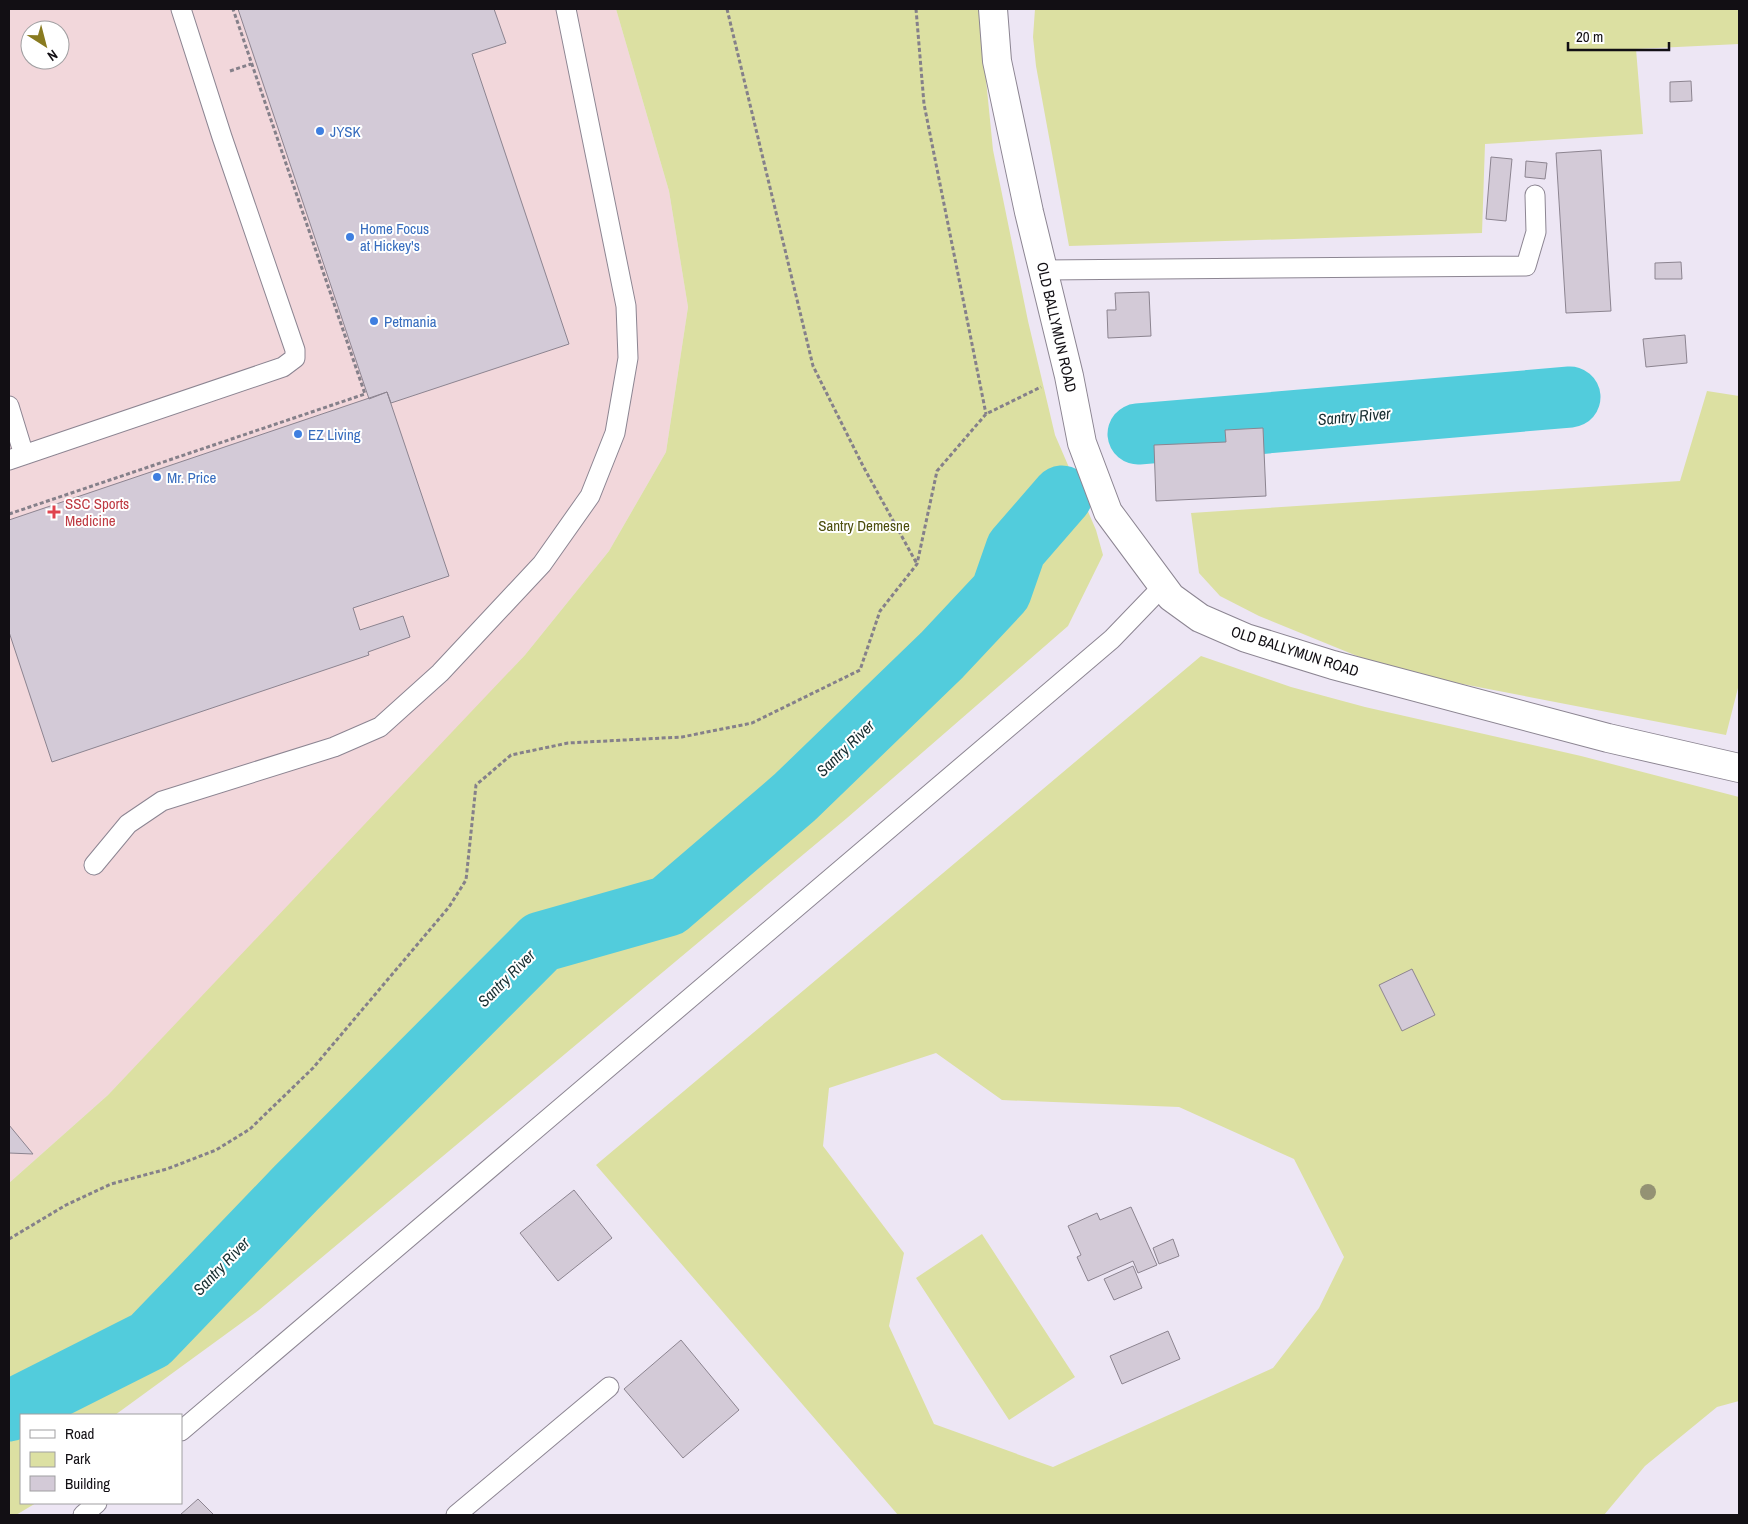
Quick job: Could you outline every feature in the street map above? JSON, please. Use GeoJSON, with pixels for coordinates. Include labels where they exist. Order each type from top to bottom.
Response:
{"type":"FeatureCollection","features":[{"type":"Feature","properties":{"kind":"street","name":"OLD BALLYMUN ROAD"},"geometry":{"type":"LineString","coordinates":[[993,9],[997,61],[1069,376],[1082,442],[1099,493],[1121,533],[1171,597],[1200,618],[1263,643],[1333,665],[1608,738],[1739,768]]}},
{"type":"Feature","properties":{"kind":"lane"},"geometry":{"type":"LineString","coordinates":[[9,406],[17,458],[283,368],[295,358],[295,350],[219,129],[181,9]]}},
{"type":"Feature","properties":{"kind":"lane"},"geometry":{"type":"LineString","coordinates":[[94,865],[128,824],[162,801],[334,747],[380,727],[440,673],[542,564],[590,496],[615,433],[628,358],[626,306],[566,9]]}},
{"type":"Feature","properties":{"kind":"lane"},"geometry":{"type":"LineString","coordinates":[[1044,270],[1526,266],[1536,232],[1535,195]]}},
{"type":"Feature","properties":{"kind":"lane"},"geometry":{"type":"LineString","coordinates":[[182,1430],[1112,639],[1163,586]]}},
{"type":"Feature","properties":{"kind":"lane"},"geometry":{"type":"LineString","coordinates":[[456,1515],[609,1387]]}},
{"type":"Feature","properties":{"kind":"lane"},"geometry":{"type":"LineString","coordinates":[[83,1515],[96,1504]]}},
{"type":"Feature","properties":{"kind":"path"},"geometry":{"type":"LineString","coordinates":[[9,514],[365,394],[233,9]]}},
{"type":"Feature","properties":{"kind":"path"},"geometry":{"type":"LineString","coordinates":[[727,9],[813,366],[863,466],[917,564]]}},
{"type":"Feature","properties":{"kind":"path"},"geometry":{"type":"LineString","coordinates":[[916,9],[924,104],[986,414]]}},
{"type":"Feature","properties":{"kind":"path"},"geometry":{"type":"LineString","coordinates":[[9,1239],[66,1205],[111,1184],[167,1169],[216,1150],[250,1129],[313,1068],[449,907],[466,880],[476,785],[511,755],[568,743],[682,737],[752,723],[860,670],[880,611],[917,564],[937,471],[986,414],[1049,382],[1069,376]]}},
{"type":"Feature","properties":{"kind":"shaded area"},"geometry":{"type":"Polygon","coordinates":[[[9,9],[616,9],[669,191],[688,307],[666,452],[609,551],[525,655],[404,786],[108,1095],[9,1183],[9,9]]]}},
{"type":"Feature","properties":{"kind":"green space","name":"Santry Demesne"},"geometry":{"type":"Polygon","coordinates":[[[616,9],[979,9],[993,150],[1028,321],[1055,435],[1096,530],[1103,555],[1068,626],[847,818],[259,1310],[116,1414],[20,1414],[20,1504],[34,1504],[16,1515],[9,1515],[9,1183],[108,1095],[525,655],[609,551],[666,452],[688,307],[669,191],[616,9]]]}},
{"type":"Feature","properties":{"kind":"green space"},"geometry":{"type":"Polygon","coordinates":[[[1035,9],[1739,9],[1739,44],[1636,49],[1643,134],[1485,144],[1482,233],[1069,246],[1036,66],[1033,37],[1035,9]]]}},
{"type":"Feature","properties":{"kind":"green space"},"geometry":{"type":"Polygon","coordinates":[[[1707,391],[1739,396],[1739,684],[1726,735],[1452,682],[1362,658],[1259,616],[1220,596],[1199,573],[1191,513],[1680,481],[1707,391]]]}},
{"type":"Feature","properties":{"kind":"green space"},"geometry":{"type":"Polygon","coordinates":[[[1201,656],[1291,687],[1365,707],[1581,756],[1739,797],[1739,1401],[1717,1407],[1645,1466],[1604,1515],[898,1515],[596,1165],[1201,656]],[[936,1053],[829,1088],[823,1146],[904,1253],[889,1326],[934,1424],[1053,1467],[1273,1368],[1319,1308],[1344,1257],[1294,1159],[1179,1107],[1002,1100],[936,1053]]]}},
{"type":"Feature","properties":{"kind":"green space"},"geometry":{"type":"Polygon","coordinates":[[[982,1234],[1075,1377],[1009,1420],[916,1278],[982,1234]]]}},
{"type":"Feature","properties":{"kind":"building"},"geometry":{"type":"Polygon","coordinates":[[[238,9],[494,9],[506,43],[472,54],[569,344],[391,403],[387,392],[369,399],[238,9]]]}},
{"type":"Feature","properties":{"kind":"building"},"geometry":{"type":"Polygon","coordinates":[[[1691,81],[1692,101],[1670,102],[1670,82],[1691,81]]]}},
{"type":"Feature","properties":{"kind":"building"},"geometry":{"type":"Polygon","coordinates":[[[1601,150],[1611,311],[1566,313],[1556,153],[1601,150]]]}},
{"type":"Feature","properties":{"kind":"building"},"geometry":{"type":"Polygon","coordinates":[[[1491,157],[1512,159],[1506,221],[1486,219],[1491,157]]]}},
{"type":"Feature","properties":{"kind":"building"},"geometry":{"type":"Polygon","coordinates":[[[1526,161],[1547,163],[1545,179],[1525,177],[1526,161]]]}},
{"type":"Feature","properties":{"kind":"building"},"geometry":{"type":"Polygon","coordinates":[[[1681,262],[1682,279],[1655,279],[1655,263],[1681,262]]]}},
{"type":"Feature","properties":{"kind":"building"},"geometry":{"type":"Polygon","coordinates":[[[1149,292],[1151,336],[1108,338],[1107,310],[1116,310],[1115,293],[1149,292]]]}},
{"type":"Feature","properties":{"kind":"building"},"geometry":{"type":"Polygon","coordinates":[[[1685,335],[1687,363],[1646,367],[1643,339],[1685,335]]]}},
{"type":"Feature","properties":{"kind":"building"},"geometry":{"type":"Polygon","coordinates":[[[387,392],[449,576],[353,608],[360,630],[403,616],[410,637],[368,652],[369,655],[52,762],[9,632],[9,520],[387,392]]]}},
{"type":"Feature","properties":{"kind":"building"},"geometry":{"type":"Polygon","coordinates":[[[1263,428],[1266,496],[1156,501],[1154,445],[1226,442],[1225,430],[1263,428]]]}},
{"type":"Feature","properties":{"kind":"building"},"geometry":{"type":"Polygon","coordinates":[[[1412,969],[1435,1015],[1402,1031],[1379,985],[1412,969]]]}},
{"type":"Feature","properties":{"kind":"building"},"geometry":{"type":"Polygon","coordinates":[[[9,1125],[33,1154],[9,1153],[9,1125]]]}},
{"type":"Feature","properties":{"kind":"building"},"geometry":{"type":"Polygon","coordinates":[[[574,1190],[612,1238],[558,1281],[520,1233],[574,1190]]]}},
{"type":"Feature","properties":{"kind":"building"},"geometry":{"type":"Polygon","coordinates":[[[1131,1207],[1157,1265],[1138,1273],[1133,1261],[1088,1281],[1077,1257],[1081,1255],[1068,1226],[1097,1213],[1100,1220],[1131,1207]]]}},
{"type":"Feature","properties":{"kind":"building"},"geometry":{"type":"Polygon","coordinates":[[[1173,1239],[1179,1256],[1159,1264],[1153,1248],[1173,1239]]]}},
{"type":"Feature","properties":{"kind":"building"},"geometry":{"type":"Polygon","coordinates":[[[1133,1266],[1142,1288],[1114,1300],[1104,1279],[1133,1266]]]}},
{"type":"Feature","properties":{"kind":"building"},"geometry":{"type":"Polygon","coordinates":[[[1168,1331],[1180,1359],[1122,1384],[1110,1356],[1168,1331]]]}},
{"type":"Feature","properties":{"kind":"building"},"geometry":{"type":"Polygon","coordinates":[[[681,1340],[739,1410],[683,1458],[624,1389],[681,1340]]]}},
{"type":"Feature","properties":{"kind":"building"},"geometry":{"type":"Polygon","coordinates":[[[198,1499],[214,1515],[180,1515],[198,1499]]]}},
{"type":"Feature","properties":{"kind":"waterway","name":"Santry River"},"geometry":{"type":"LineString","coordinates":[[1138,434],[1570,397]]}},
{"type":"Feature","properties":{"kind":"waterway","name":"Santry River"},"geometry":{"type":"LineString","coordinates":[[9,1411],[150,1340],[296,1188],[541,942],[668,906],[795,797],[942,655],[1001,592],[1016,549],[1062,496]]}},
{"type":"Feature","properties":{"kind":"place","name":"JYSK"},"geometry":{"type":"Point","coordinates":[320,131]}},
{"type":"Feature","properties":{"kind":"place","name":"Home Focus at Hickey's"},"geometry":{"type":"Point","coordinates":[350,237]}},
{"type":"Feature","properties":{"kind":"place","name":"Petmania"},"geometry":{"type":"Point","coordinates":[374,321]}},
{"type":"Feature","properties":{"kind":"place","name":"EZ Living"},"geometry":{"type":"Point","coordinates":[298,434]}},
{"type":"Feature","properties":{"kind":"place","name":"Mr. Price"},"geometry":{"type":"Point","coordinates":[157,477]}},
{"type":"Feature","properties":{"kind":"place","name":"SSC Sports Medicine"},"geometry":{"type":"Point","coordinates":[54,512]}}]}
